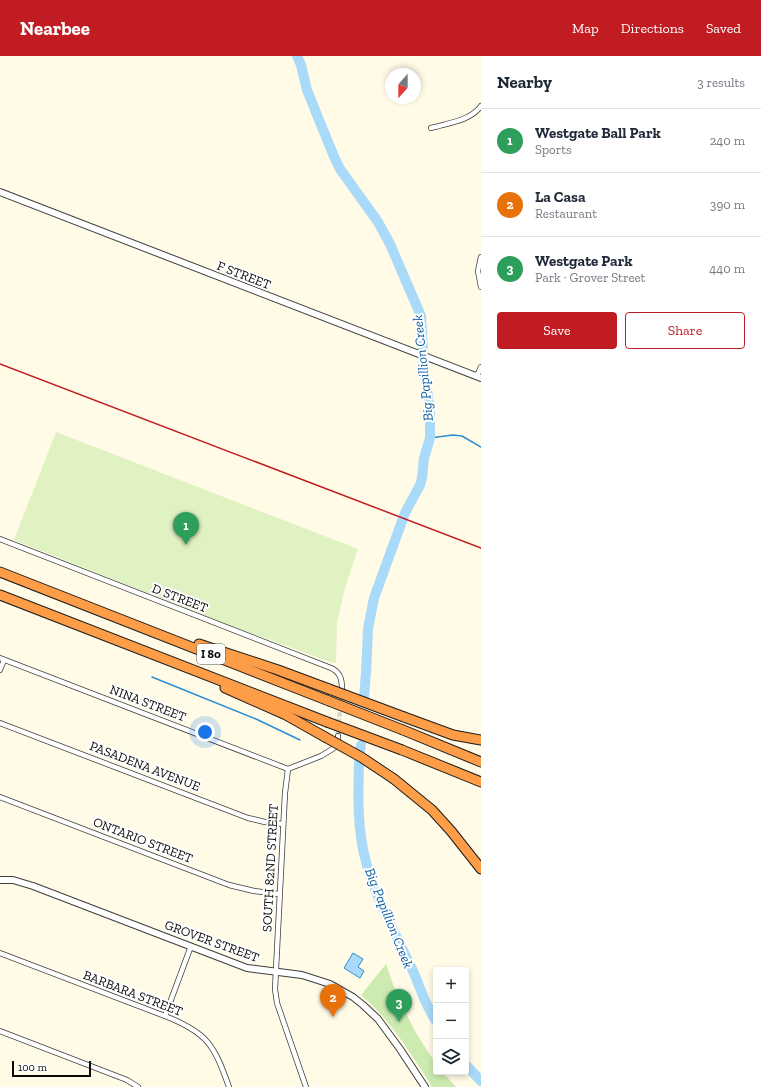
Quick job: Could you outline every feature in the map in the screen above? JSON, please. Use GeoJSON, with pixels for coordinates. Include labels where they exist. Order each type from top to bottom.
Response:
{"type":"FeatureCollection","features":[{"type":"Feature","properties":{"kind":"highway","name":"I 80"},"geometry":{"type":"LineString","coordinates":[[0,572],[481,762]]}},
{"type":"Feature","properties":{"kind":"highway","name":"I 80"},"geometry":{"type":"LineString","coordinates":[[0,595],[481,782]]}},
{"type":"Feature","properties":{"kind":"highway"},"geometry":{"type":"LineString","coordinates":[[93,608],[278,670],[453,735],[481,740]]}},
{"type":"Feature","properties":{"kind":"highway"},"geometry":{"type":"LineString","coordinates":[[142,649],[286,716],[362,757],[394,779],[432,810],[481,869]]}},
{"type":"Feature","properties":{"kind":"highway"},"geometry":{"type":"LineString","coordinates":[[403,730],[481,756]]}},
{"type":"Feature","properties":{"kind":"street"},"geometry":{"type":"LineString","coordinates":[[431,128],[469,117],[481,106]]}},
{"type":"Feature","properties":{"kind":"street","name":"F STREET"},"geometry":{"type":"LineString","coordinates":[[0,192],[479,377]]}},
{"type":"Feature","properties":{"kind":"street"},"geometry":{"type":"LineString","coordinates":[[481,257],[478,271],[481,287]]}},
{"type":"Feature","properties":{"kind":"street"},"geometry":{"type":"LineString","coordinates":[[479,377],[481,367]]}},
{"type":"Feature","properties":{"kind":"street","name":"D STREET"},"geometry":{"type":"LineString","coordinates":[[0,539],[331,668],[339,674],[342,688]]}},
{"type":"Feature","properties":{"kind":"street"},"geometry":{"type":"LineString","coordinates":[[0,670],[2,659]]}},
{"type":"Feature","properties":{"kind":"street","name":"NINA STREET"},"geometry":{"type":"LineString","coordinates":[[2,659],[288,769]]}},
{"type":"Feature","properties":{"kind":"street","name":"PASADENA AVENUE"},"geometry":{"type":"LineString","coordinates":[[0,723],[248,818],[284,824]]}},
{"type":"Feature","properties":{"kind":"street"},"geometry":{"type":"LineString","coordinates":[[288,769],[321,756],[334,748]]}},
{"type":"Feature","properties":{"kind":"street","name":"SOUTH 82ND STREET"},"geometry":{"type":"LineString","coordinates":[[288,769],[275,989],[277,1003],[306,1087]]}},
{"type":"Feature","properties":{"kind":"street","name":"ONTARIO STREET"},"geometry":{"type":"LineString","coordinates":[[0,797],[229,885],[254,891],[280,894]]}},
{"type":"Feature","properties":{"kind":"street","name":"GROVER STREET"},"geometry":{"type":"LineString","coordinates":[[0,880],[13,880],[33,886],[248,968],[302,974],[341,989],[364,1005],[378,1019],[425,1087]]}},
{"type":"Feature","properties":{"kind":"street"},"geometry":{"type":"LineString","coordinates":[[165,1016],[191,946]]}},
{"type":"Feature","properties":{"kind":"street","name":"BARBARA STREET"},"geometry":{"type":"LineString","coordinates":[[0,953],[190,1027],[206,1040],[216,1052],[229,1087]]}},
{"type":"Feature","properties":{"kind":"street"},"geometry":{"type":"LineString","coordinates":[[0,1031],[127,1080],[138,1087]]}},
{"type":"Feature","properties":{"kind":"green space"},"geometry":{"type":"Polygon","coordinates":[[[56,432],[358,549],[345,588],[337,622],[336,662],[333,663],[231,626],[14,540],[56,432]]]}},
{"type":"Feature","properties":{"kind":"green space"},"geometry":{"type":"Polygon","coordinates":[[[386,964],[394,987],[406,1013],[416,1033],[433,1059],[433,1075],[445,1075],[456,1087],[432,1087],[391,1026],[361,995],[386,964]]]}},
{"type":"Feature","properties":{"kind":"water"},"geometry":{"type":"Polygon","coordinates":[[[353,953],[363,959],[358,967],[364,971],[360,978],[344,968],[353,953]]]}},
{"type":"Feature","properties":{"kind":"waterway","name":"Big Papillion Creek"},"geometry":{"type":"LineString","coordinates":[[297,56],[301,65],[307,90],[335,159],[340,169],[378,222],[390,244],[421,316],[424,369],[430,410],[430,438],[424,458],[420,485],[405,513],[374,598],[368,629],[364,697]]}},
{"type":"Feature","properties":{"kind":"waterway"},"geometry":{"type":"LineString","coordinates":[[430,438],[453,435],[462,436],[481,447]]}},
{"type":"Feature","properties":{"kind":"waterway"},"geometry":{"type":"LineString","coordinates":[[152,677],[256,719],[300,740]]}},
{"type":"Feature","properties":{"kind":"waterway","name":"Big Papillion Creek"},"geometry":{"type":"LineString","coordinates":[[360,751],[361,745]]}},
{"type":"Feature","properties":{"kind":"waterway","name":"Big Papillion Creek"},"geometry":{"type":"LineString","coordinates":[[359,762],[358,800],[361,837],[370,876],[381,904],[433,1016]]}},
{"type":"Feature","properties":{"kind":"waterway","name":"Big Papillion Creek"},"geometry":{"type":"LineString","coordinates":[[469,1068],[481,1081]]}},
{"type":"Feature","properties":{"kind":"tunnel"},"geometry":{"type":"LineString","coordinates":[[338,736],[341,693]]}},
{"type":"Feature","properties":{"kind":"railway"},"geometry":{"type":"LineString","coordinates":[[0,364],[481,548]]}},
{"type":"Feature","properties":{"kind":"place","name":"Westgate Ball Park"},"geometry":{"type":"Point","coordinates":[186,545]}},
{"type":"Feature","properties":{"kind":"place","name":"La Casa"},"geometry":{"type":"Point","coordinates":[333,1017]}},
{"type":"Feature","properties":{"kind":"place","name":"Westgate Park"},"geometry":{"type":"Point","coordinates":[399,1022]}}]}
